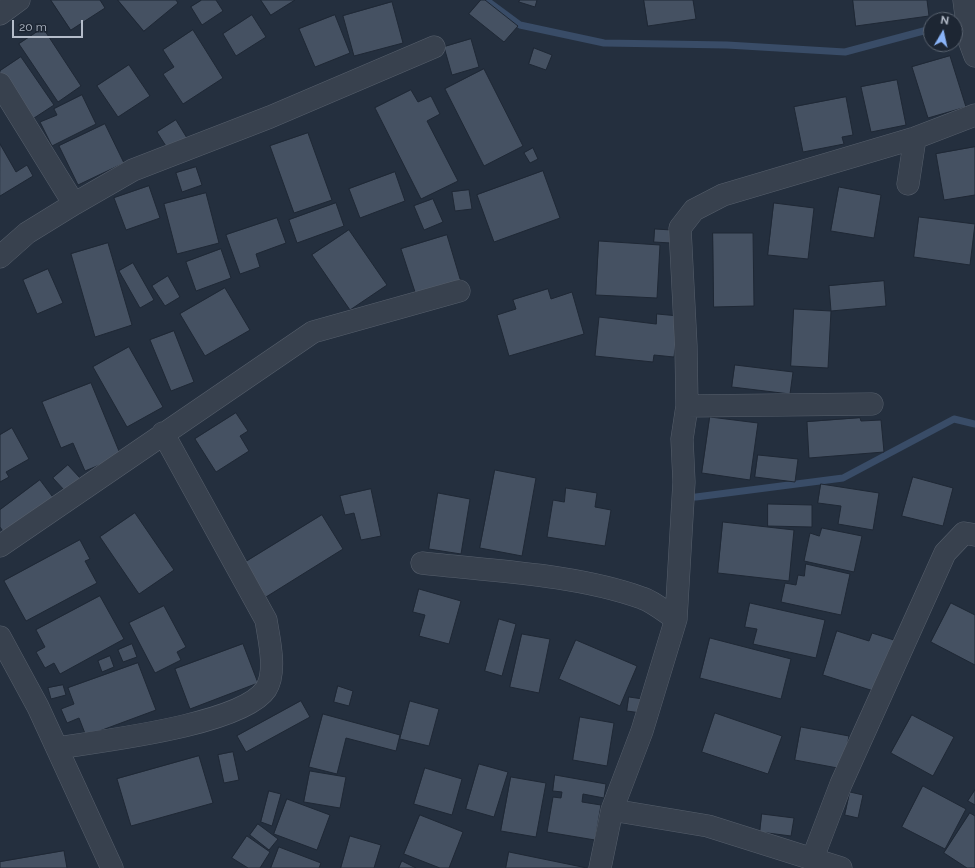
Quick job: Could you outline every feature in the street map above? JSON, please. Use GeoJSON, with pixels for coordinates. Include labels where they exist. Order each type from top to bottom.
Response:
{"type":"FeatureCollection","features":[{"type":"Feature","properties":{"kind":"street"},"geometry":{"type":"LineString","coordinates":[[0,14],[19,0]]}},
{"type":"Feature","properties":{"kind":"street"},"geometry":{"type":"LineString","coordinates":[[964,4],[972,48]]}},
{"type":"Feature","properties":{"kind":"street"},"geometry":{"type":"LineString","coordinates":[[0,257],[27,234],[74,204],[133,170],[270,117],[434,47]]}},
{"type":"Feature","properties":{"kind":"street"},"geometry":{"type":"LineString","coordinates":[[0,84],[74,204]]}},
{"type":"Feature","properties":{"kind":"street"},"geometry":{"type":"LineString","coordinates":[[600,868],[612,810],[642,731],[676,619],[684,482],[682,439],[687,406],[686,346],[680,228],[694,210],[723,195],[915,138],[975,115]]}},
{"type":"Feature","properties":{"kind":"street"},"geometry":{"type":"LineString","coordinates":[[908,184],[915,138]]}},
{"type":"Feature","properties":{"kind":"street"},"geometry":{"type":"LineString","coordinates":[[0,546],[134,456],[163,433],[313,332],[460,291]]}},
{"type":"Feature","properties":{"kind":"street"},"geometry":{"type":"LineString","coordinates":[[687,406],[872,404]]}},
{"type":"Feature","properties":{"kind":"street"},"geometry":{"type":"LineString","coordinates":[[57,748],[187,726],[231,713],[252,703],[266,689],[271,671],[272,653],[266,620],[163,433]]}},
{"type":"Feature","properties":{"kind":"street"},"geometry":{"type":"LineString","coordinates":[[812,860],[841,784],[945,553],[964,533],[975,535]]}},
{"type":"Feature","properties":{"kind":"street"},"geometry":{"type":"LineString","coordinates":[[422,563],[536,575],[603,587],[643,598],[676,619]]}},
{"type":"Feature","properties":{"kind":"street"},"geometry":{"type":"LineString","coordinates":[[0,637],[38,707],[112,868]]}},
{"type":"Feature","properties":{"kind":"street"},"geometry":{"type":"LineString","coordinates":[[612,810],[708,826],[841,868]]}},
{"type":"Feature","properties":{"kind":"building"},"geometry":{"type":"Polygon","coordinates":[[[51,0],[100,0],[105,8],[71,30],[51,0]]]}},
{"type":"Feature","properties":{"kind":"building"},"geometry":{"type":"Polygon","coordinates":[[[118,0],[176,0],[178,3],[144,31],[118,0]]]}},
{"type":"Feature","properties":{"kind":"building"},"geometry":{"type":"Polygon","coordinates":[[[202,0],[216,0],[223,11],[202,25],[191,7],[202,0]]]}},
{"type":"Feature","properties":{"kind":"building"},"geometry":{"type":"Polygon","coordinates":[[[261,0],[295,0],[271,15],[261,0]]]}},
{"type":"Feature","properties":{"kind":"building"},"geometry":{"type":"Polygon","coordinates":[[[481,0],[485,0],[518,26],[504,42],[469,14],[481,0]]]}},
{"type":"Feature","properties":{"kind":"building"},"geometry":{"type":"Polygon","coordinates":[[[520,0],[537,0],[535,7],[519,2],[520,0]]]}},
{"type":"Feature","properties":{"kind":"building"},"geometry":{"type":"Polygon","coordinates":[[[644,0],[693,0],[696,19],[648,26],[644,0]]]}},
{"type":"Feature","properties":{"kind":"building"},"geometry":{"type":"Polygon","coordinates":[[[853,0],[927,0],[928,12],[923,12],[923,17],[856,26],[853,0]]]}},
{"type":"Feature","properties":{"kind":"building"},"geometry":{"type":"Polygon","coordinates":[[[392,2],[403,43],[354,56],[343,16],[392,2]]]}},
{"type":"Feature","properties":{"kind":"building"},"geometry":{"type":"Polygon","coordinates":[[[252,15],[266,37],[236,56],[223,34],[252,15]]]}},
{"type":"Feature","properties":{"kind":"building"},"geometry":{"type":"Polygon","coordinates":[[[335,15],[350,53],[315,67],[299,29],[335,15]]]}},
{"type":"Feature","properties":{"kind":"building"},"geometry":{"type":"Polygon","coordinates":[[[43,28],[81,86],[58,102],[19,44],[43,28]]]}},
{"type":"Feature","properties":{"kind":"building"},"geometry":{"type":"Polygon","coordinates":[[[193,30],[223,78],[183,104],[163,74],[174,67],[163,50],[193,30]]]}},
{"type":"Feature","properties":{"kind":"building"},"geometry":{"type":"Polygon","coordinates":[[[471,39],[479,67],[452,75],[444,47],[471,39]]]}},
{"type":"Feature","properties":{"kind":"building"},"geometry":{"type":"Polygon","coordinates":[[[534,48],[552,55],[546,70],[529,64],[534,48]]]}},
{"type":"Feature","properties":{"kind":"building"},"geometry":{"type":"Polygon","coordinates":[[[950,56],[966,107],[928,118],[912,67],[950,56]]]}},
{"type":"Feature","properties":{"kind":"building"},"geometry":{"type":"Polygon","coordinates":[[[21,57],[54,105],[28,122],[0,81],[0,71],[21,57]]]}},
{"type":"Feature","properties":{"kind":"building"},"geometry":{"type":"Polygon","coordinates":[[[129,65],[150,96],[118,117],[97,86],[129,65]]]}},
{"type":"Feature","properties":{"kind":"building"},"geometry":{"type":"Polygon","coordinates":[[[484,69],[523,146],[484,166],[445,89],[484,69]]]}},
{"type":"Feature","properties":{"kind":"building"},"geometry":{"type":"Polygon","coordinates":[[[897,80],[906,125],[871,132],[861,87],[897,80]]]}},
{"type":"Feature","properties":{"kind":"building"},"geometry":{"type":"Polygon","coordinates":[[[411,90],[418,102],[431,96],[440,114],[427,121],[458,181],[421,199],[375,108],[411,90]]]}},
{"type":"Feature","properties":{"kind":"building"},"geometry":{"type":"Polygon","coordinates":[[[82,95],[96,124],[52,146],[40,122],[57,115],[54,109],[82,95]]]}},
{"type":"Feature","properties":{"kind":"building"},"geometry":{"type":"Polygon","coordinates":[[[846,97],[853,135],[842,137],[844,144],[803,152],[794,107],[846,97]]]}},
{"type":"Feature","properties":{"kind":"building"},"geometry":{"type":"Polygon","coordinates":[[[176,120],[190,143],[171,154],[157,132],[176,120]]]}},
{"type":"Feature","properties":{"kind":"building"},"geometry":{"type":"Polygon","coordinates":[[[105,124],[124,163],[78,185],[59,146],[105,124]]]}},
{"type":"Feature","properties":{"kind":"building"},"geometry":{"type":"Polygon","coordinates":[[[308,133],[332,200],[294,213],[270,146],[308,133]]]}},
{"type":"Feature","properties":{"kind":"building"},"geometry":{"type":"Polygon","coordinates":[[[0,144],[16,172],[27,165],[33,176],[0,196],[0,144]]]}},
{"type":"Feature","properties":{"kind":"building"},"geometry":{"type":"Polygon","coordinates":[[[975,147],[975,195],[944,200],[936,154],[975,147]]]}},
{"type":"Feature","properties":{"kind":"building"},"geometry":{"type":"Polygon","coordinates":[[[533,148],[538,159],[530,163],[524,153],[533,148]]]}},
{"type":"Feature","properties":{"kind":"building"},"geometry":{"type":"Polygon","coordinates":[[[196,167],[202,185],[182,192],[176,173],[196,167]]]}},
{"type":"Feature","properties":{"kind":"building"},"geometry":{"type":"Polygon","coordinates":[[[543,171],[560,218],[494,242],[477,195],[543,171]]]}},
{"type":"Feature","properties":{"kind":"building"},"geometry":{"type":"Polygon","coordinates":[[[395,172],[405,201],[360,218],[349,189],[395,172]]]}},
{"type":"Feature","properties":{"kind":"building"},"geometry":{"type":"Polygon","coordinates":[[[149,186],[160,218],[126,230],[114,198],[149,186]]]}},
{"type":"Feature","properties":{"kind":"building"},"geometry":{"type":"Polygon","coordinates":[[[839,187],[881,195],[874,238],[831,231],[839,187]]]}},
{"type":"Feature","properties":{"kind":"building"},"geometry":{"type":"Polygon","coordinates":[[[469,190],[472,209],[455,211],[452,192],[469,190]]]}},
{"type":"Feature","properties":{"kind":"building"},"geometry":{"type":"Polygon","coordinates":[[[206,193],[219,243],[177,254],[164,204],[206,193]]]}},
{"type":"Feature","properties":{"kind":"building"},"geometry":{"type":"Polygon","coordinates":[[[433,199],[443,222],[424,230],[414,206],[433,199]]]}},
{"type":"Feature","properties":{"kind":"building"},"geometry":{"type":"Polygon","coordinates":[[[336,203],[344,226],[297,243],[289,220],[336,203]]]}},
{"type":"Feature","properties":{"kind":"building"},"geometry":{"type":"Polygon","coordinates":[[[774,203],[814,208],[808,259],[768,255],[774,203]]]}},
{"type":"Feature","properties":{"kind":"building"},"geometry":{"type":"Polygon","coordinates":[[[919,217],[975,224],[970,265],[914,257],[919,217]]]}},
{"type":"Feature","properties":{"kind":"building"},"geometry":{"type":"Polygon","coordinates":[[[277,218],[286,243],[256,254],[260,267],[240,274],[226,235],[277,218]]]}},
{"type":"Feature","properties":{"kind":"building"},"geometry":{"type":"Polygon","coordinates":[[[655,229],[672,230],[671,243],[654,242],[655,229]]]}},
{"type":"Feature","properties":{"kind":"building"},"geometry":{"type":"Polygon","coordinates":[[[349,230],[387,285],[350,310],[312,255],[349,230]]]}},
{"type":"Feature","properties":{"kind":"building"},"geometry":{"type":"Polygon","coordinates":[[[713,233],[753,233],[754,306],[714,307],[713,233]]]}},
{"type":"Feature","properties":{"kind":"building"},"geometry":{"type":"Polygon","coordinates":[[[447,235],[461,282],[416,295],[401,249],[447,235]]]}},
{"type":"Feature","properties":{"kind":"building"},"geometry":{"type":"Polygon","coordinates":[[[599,241],[660,245],[657,298],[596,295],[599,241]]]}},
{"type":"Feature","properties":{"kind":"building"},"geometry":{"type":"Polygon","coordinates":[[[108,243],[132,325],[95,337],[71,254],[108,243]]]}},
{"type":"Feature","properties":{"kind":"building"},"geometry":{"type":"Polygon","coordinates":[[[221,249],[231,278],[196,291],[186,262],[221,249]]]}},
{"type":"Feature","properties":{"kind":"building"},"geometry":{"type":"Polygon","coordinates":[[[133,263],[154,300],[140,308],[119,271],[133,263]]]}},
{"type":"Feature","properties":{"kind":"building"},"geometry":{"type":"Polygon","coordinates":[[[48,269],[63,303],[37,314],[23,280],[48,269]]]}},
{"type":"Feature","properties":{"kind":"building"},"geometry":{"type":"Polygon","coordinates":[[[168,276],[180,297],[165,306],[152,286],[168,276]]]}},
{"type":"Feature","properties":{"kind":"building"},"geometry":{"type":"Polygon","coordinates":[[[884,281],[886,306],[831,311],[829,286],[884,281]]]}},
{"type":"Feature","properties":{"kind":"building"},"geometry":{"type":"Polygon","coordinates":[[[225,288],[250,330],[205,356],[180,314],[225,288]]]}},
{"type":"Feature","properties":{"kind":"building"},"geometry":{"type":"Polygon","coordinates":[[[548,289],[551,299],[572,292],[584,334],[509,356],[497,315],[516,309],[513,300],[548,289]]]}},
{"type":"Feature","properties":{"kind":"building"},"geometry":{"type":"Polygon","coordinates":[[[794,309],[831,311],[828,368],[791,366],[794,309]]]}},
{"type":"Feature","properties":{"kind":"building"},"geometry":{"type":"Polygon","coordinates":[[[657,314],[679,316],[674,357],[654,355],[653,362],[595,356],[599,317],[656,324],[657,314]]]}},
{"type":"Feature","properties":{"kind":"building"},"geometry":{"type":"Polygon","coordinates":[[[174,331],[194,382],[171,391],[150,340],[174,331]]]}},
{"type":"Feature","properties":{"kind":"building"},"geometry":{"type":"Polygon","coordinates":[[[129,347],[163,407],[127,427],[93,367],[129,347]]]}},
{"type":"Feature","properties":{"kind":"building"},"geometry":{"type":"Polygon","coordinates":[[[735,365],[793,372],[790,394],[732,387],[735,365]]]}},
{"type":"Feature","properties":{"kind":"building"},"geometry":{"type":"Polygon","coordinates":[[[91,383],[121,456],[85,471],[73,443],[61,448],[42,402],[91,383]]]}},
{"type":"Feature","properties":{"kind":"building"},"geometry":{"type":"Polygon","coordinates":[[[236,413],[248,431],[240,436],[249,451],[216,472],[195,439],[236,413]]]}},
{"type":"Feature","properties":{"kind":"building"},"geometry":{"type":"Polygon","coordinates":[[[710,417],[758,423],[750,480],[702,473],[710,417]]]}},
{"type":"Feature","properties":{"kind":"building"},"geometry":{"type":"Polygon","coordinates":[[[860,418],[861,421],[881,420],[884,452],[809,458],[807,422],[860,418]]]}},
{"type":"Feature","properties":{"kind":"building"},"geometry":{"type":"Polygon","coordinates":[[[12,428],[29,459],[6,472],[9,477],[0,482],[0,435],[12,428]]]}},
{"type":"Feature","properties":{"kind":"building"},"geometry":{"type":"Polygon","coordinates":[[[758,455],[798,459],[795,482],[755,477],[758,455]]]}},
{"type":"Feature","properties":{"kind":"building"},"geometry":{"type":"Polygon","coordinates":[[[68,465],[80,478],[65,491],[53,478],[68,465]]]}},
{"type":"Feature","properties":{"kind":"building"},"geometry":{"type":"Polygon","coordinates":[[[495,470],[536,478],[522,556],[480,548],[495,470]]]}},
{"type":"Feature","properties":{"kind":"building"},"geometry":{"type":"Polygon","coordinates":[[[913,477],[953,488],[943,526],[902,516],[913,477]]]}},
{"type":"Feature","properties":{"kind":"building"},"geometry":{"type":"Polygon","coordinates":[[[40,480],[55,500],[7,537],[0,527],[0,510],[40,480]]]}},
{"type":"Feature","properties":{"kind":"building"},"geometry":{"type":"Polygon","coordinates":[[[821,484],[879,493],[873,530],[838,524],[841,506],[818,503],[821,484]]]}},
{"type":"Feature","properties":{"kind":"building"},"geometry":{"type":"Polygon","coordinates":[[[566,488],[597,493],[595,507],[611,510],[605,546],[547,537],[553,500],[564,502],[566,488]]]}},
{"type":"Feature","properties":{"kind":"building"},"geometry":{"type":"Polygon","coordinates":[[[371,489],[381,536],[361,540],[354,513],[345,515],[340,496],[371,489]]]}},
{"type":"Feature","properties":{"kind":"building"},"geometry":{"type":"Polygon","coordinates":[[[438,493],[470,499],[461,554],[429,549],[438,493]]]}},
{"type":"Feature","properties":{"kind":"building"},"geometry":{"type":"Polygon","coordinates":[[[768,504],[812,505],[812,527],[768,526],[768,504]]]}},
{"type":"Feature","properties":{"kind":"building"},"geometry":{"type":"Polygon","coordinates":[[[135,513],[174,570],[139,594],[100,537],[135,513]]]}},
{"type":"Feature","properties":{"kind":"building"},"geometry":{"type":"Polygon","coordinates":[[[322,515],[343,549],[266,597],[244,563],[322,515]]]}},
{"type":"Feature","properties":{"kind":"building"},"geometry":{"type":"Polygon","coordinates":[[[723,522],[794,530],[789,581],[718,573],[723,522]]]}},
{"type":"Feature","properties":{"kind":"building"},"geometry":{"type":"Polygon","coordinates":[[[822,528],[862,536],[854,572],[804,561],[810,533],[819,536],[822,528]]]}},
{"type":"Feature","properties":{"kind":"building"},"geometry":{"type":"Polygon","coordinates":[[[80,540],[90,559],[85,561],[97,583],[26,621],[4,581],[80,540]]]}},
{"type":"Feature","properties":{"kind":"building"},"geometry":{"type":"Polygon","coordinates":[[[806,564],[850,574],[841,615],[781,602],[785,583],[796,585],[798,575],[804,576],[806,564]]]}},
{"type":"Feature","properties":{"kind":"building"},"geometry":{"type":"Polygon","coordinates":[[[419,589],[461,601],[449,644],[419,636],[425,615],[413,612],[419,589]]]}},
{"type":"Feature","properties":{"kind":"building"},"geometry":{"type":"Polygon","coordinates":[[[100,596],[124,639],[60,674],[54,663],[45,668],[36,652],[45,647],[36,630],[100,596]]]}},
{"type":"Feature","properties":{"kind":"building"},"geometry":{"type":"Polygon","coordinates":[[[750,603],[825,620],[816,658],[753,644],[757,629],[745,627],[750,603]]]}},
{"type":"Feature","properties":{"kind":"building"},"geometry":{"type":"Polygon","coordinates":[[[951,603],[975,615],[975,665],[931,642],[951,603]]]}},
{"type":"Feature","properties":{"kind":"building"},"geometry":{"type":"Polygon","coordinates":[[[164,606],[186,647],[177,652],[181,660],[155,673],[129,623],[164,606]]]}},
{"type":"Feature","properties":{"kind":"building"},"geometry":{"type":"Polygon","coordinates":[[[499,619],[516,624],[502,676],[485,671],[499,619]]]}},
{"type":"Feature","properties":{"kind":"building"},"geometry":{"type":"Polygon","coordinates":[[[837,631],[869,641],[872,633],[897,641],[880,693],[823,675],[837,631]]]}},
{"type":"Feature","properties":{"kind":"building"},"geometry":{"type":"Polygon","coordinates":[[[522,634],[550,639],[539,693],[510,687],[522,634]]]}},
{"type":"Feature","properties":{"kind":"building"},"geometry":{"type":"Polygon","coordinates":[[[710,638],[791,659],[781,699],[700,678],[710,638]]]}},
{"type":"Feature","properties":{"kind":"building"},"geometry":{"type":"Polygon","coordinates":[[[576,640],[637,666],[620,706],[559,679],[576,640]]]}},
{"type":"Feature","properties":{"kind":"building"},"geometry":{"type":"Polygon","coordinates":[[[132,644],[137,657],[123,662],[118,650],[132,644]]]}},
{"type":"Feature","properties":{"kind":"building"},"geometry":{"type":"Polygon","coordinates":[[[243,644],[258,683],[190,709],[175,669],[243,644]]]}},
{"type":"Feature","properties":{"kind":"building"},"geometry":{"type":"Polygon","coordinates":[[[110,656],[114,667],[102,672],[98,661],[110,656]]]}},
{"type":"Feature","properties":{"kind":"building"},"geometry":{"type":"Polygon","coordinates":[[[138,663],[156,710],[86,736],[79,718],[67,723],[61,709],[74,704],[68,688],[138,663]]]}},
{"type":"Feature","properties":{"kind":"building"},"geometry":{"type":"Polygon","coordinates":[[[63,685],[66,695],[51,699],[48,688],[63,685]]]}},
{"type":"Feature","properties":{"kind":"building"},"geometry":{"type":"Polygon","coordinates":[[[338,686],[353,691],[349,706],[334,702],[338,686]]]}},
{"type":"Feature","properties":{"kind":"building"},"geometry":{"type":"Polygon","coordinates":[[[629,697],[643,699],[641,713],[627,711],[629,697]]]}},
{"type":"Feature","properties":{"kind":"building"},"geometry":{"type":"Polygon","coordinates":[[[301,701],[310,717],[246,752],[237,736],[301,701]]]}},
{"type":"Feature","properties":{"kind":"building"},"geometry":{"type":"Polygon","coordinates":[[[410,701],[439,709],[429,746],[400,739],[410,701]]]}},
{"type":"Feature","properties":{"kind":"building"},"geometry":{"type":"Polygon","coordinates":[[[715,713],[782,736],[768,774],[702,752],[715,713]]]}},
{"type":"Feature","properties":{"kind":"building"},"geometry":{"type":"Polygon","coordinates":[[[323,714],[400,735],[396,751],[346,738],[337,774],[309,767],[323,714]]]}},
{"type":"Feature","properties":{"kind":"building"},"geometry":{"type":"Polygon","coordinates":[[[912,715],[954,737],[933,776],[891,753],[912,715]]]}},
{"type":"Feature","properties":{"kind":"building"},"geometry":{"type":"Polygon","coordinates":[[[580,717],[614,723],[607,766],[573,760],[580,717]]]}},
{"type":"Feature","properties":{"kind":"building"},"geometry":{"type":"Polygon","coordinates":[[[801,727],[849,736],[843,769],[795,760],[801,727]]]}},
{"type":"Feature","properties":{"kind":"building"},"geometry":{"type":"Polygon","coordinates":[[[233,752],[239,780],[224,783],[218,755],[233,752]]]}},
{"type":"Feature","properties":{"kind":"building"},"geometry":{"type":"Polygon","coordinates":[[[199,756],[213,803],[131,826],[117,779],[199,756]]]}},
{"type":"Feature","properties":{"kind":"building"},"geometry":{"type":"Polygon","coordinates":[[[479,764],[508,772],[494,817],[466,809],[479,764]]]}},
{"type":"Feature","properties":{"kind":"building"},"geometry":{"type":"Polygon","coordinates":[[[425,768],[462,779],[452,815],[414,804],[425,768]]]}},
{"type":"Feature","properties":{"kind":"building"},"geometry":{"type":"Polygon","coordinates":[[[310,771],[346,777],[340,808],[304,802],[310,771]]]}},
{"type":"Feature","properties":{"kind":"building"},"geometry":{"type":"Polygon","coordinates":[[[555,775],[606,784],[604,798],[583,794],[582,802],[601,805],[595,840],[547,832],[553,797],[561,798],[562,792],[553,791],[555,775]]]}},
{"type":"Feature","properties":{"kind":"building"},"geometry":{"type":"Polygon","coordinates":[[[511,777],[546,783],[536,837],[501,831],[511,777]]]}},
{"type":"Feature","properties":{"kind":"building"},"geometry":{"type":"Polygon","coordinates":[[[923,786],[966,809],[945,849],[902,827],[923,786]]]}},
{"type":"Feature","properties":{"kind":"building"},"geometry":{"type":"Polygon","coordinates":[[[975,790],[975,805],[968,801],[975,790]]]}},
{"type":"Feature","properties":{"kind":"building"},"geometry":{"type":"Polygon","coordinates":[[[269,791],[281,794],[272,826],[261,822],[269,791]]]}},
{"type":"Feature","properties":{"kind":"building"},"geometry":{"type":"Polygon","coordinates":[[[850,792],[863,795],[858,818],[845,815],[850,792]]]}},
{"type":"Feature","properties":{"kind":"building"},"geometry":{"type":"Polygon","coordinates":[[[287,799],[330,815],[317,850],[274,834],[287,799]]]}},
{"type":"Feature","properties":{"kind":"building"},"geometry":{"type":"Polygon","coordinates":[[[970,813],[975,816],[975,868],[967,868],[944,853],[970,813]]]}},
{"type":"Feature","properties":{"kind":"building"},"geometry":{"type":"Polygon","coordinates":[[[762,814],[794,818],[791,836],[760,832],[762,814]]]}},
{"type":"Feature","properties":{"kind":"building"},"geometry":{"type":"Polygon","coordinates":[[[420,815],[463,832],[449,868],[440,868],[404,854],[420,815]]]}},
{"type":"Feature","properties":{"kind":"building"},"geometry":{"type":"Polygon","coordinates":[[[258,824],[278,839],[269,850],[250,835],[258,824]]]}},
{"type":"Feature","properties":{"kind":"building"},"geometry":{"type":"Polygon","coordinates":[[[247,836],[270,852],[260,868],[248,868],[232,858],[247,836]]]}},
{"type":"Feature","properties":{"kind":"building"},"geometry":{"type":"Polygon","coordinates":[[[350,836],[381,845],[374,868],[341,868],[350,836]]]}},
{"type":"Feature","properties":{"kind":"building"},"geometry":{"type":"Polygon","coordinates":[[[279,847],[321,863],[319,868],[271,868],[279,847]]]}},
{"type":"Feature","properties":{"kind":"building"},"geometry":{"type":"Polygon","coordinates":[[[64,851],[67,868],[0,868],[0,862],[64,851]]]}},
{"type":"Feature","properties":{"kind":"building"},"geometry":{"type":"Polygon","coordinates":[[[509,852],[587,868],[506,868],[509,852]]]}},
{"type":"Feature","properties":{"kind":"building"},"geometry":{"type":"Polygon","coordinates":[[[402,861],[416,868],[399,868],[402,861]]]}},
{"type":"Feature","properties":{"kind":"waterway"},"geometry":{"type":"LineString","coordinates":[[486,0],[520,25],[604,43],[727,45],[845,52],[923,31]]}},
{"type":"Feature","properties":{"kind":"waterway"},"geometry":{"type":"LineString","coordinates":[[696,497],[843,478],[954,419],[975,424]]}}]}
